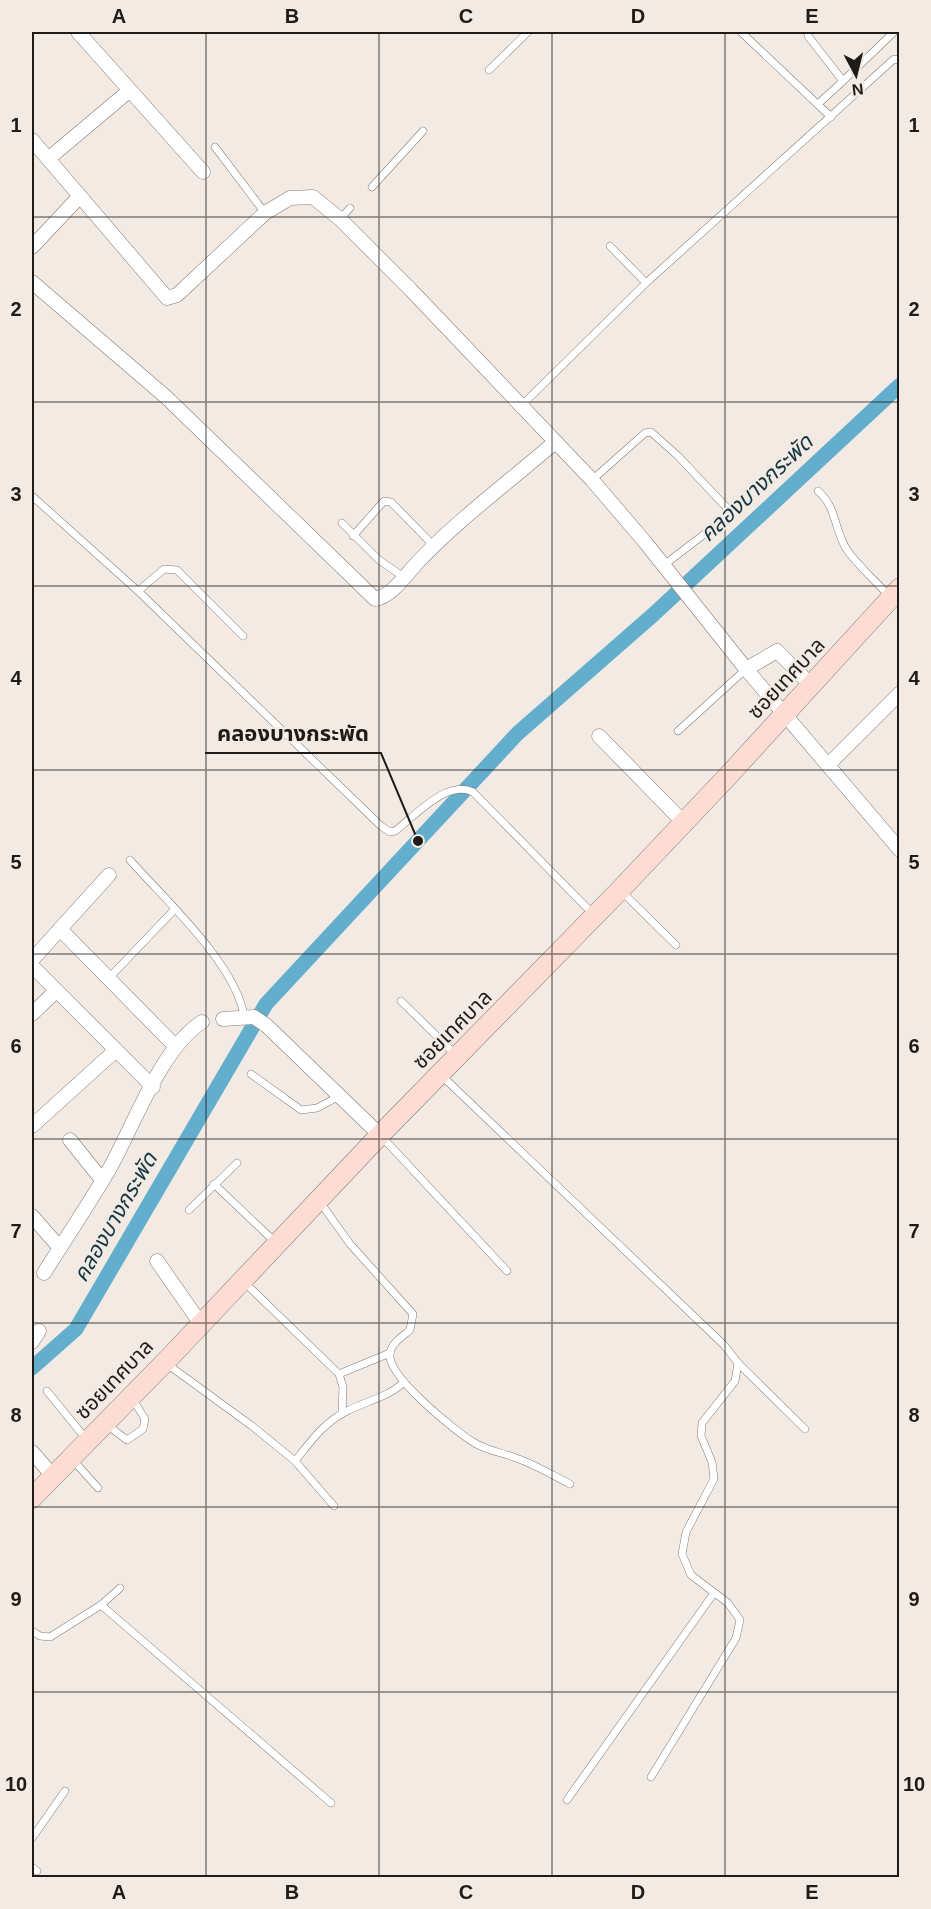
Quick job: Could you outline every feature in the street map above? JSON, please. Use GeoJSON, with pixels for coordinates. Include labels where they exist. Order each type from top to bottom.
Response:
{"type":"FeatureCollection","features":[{"type":"Feature","properties":{"kind":"street"},"geometry":{"type":"LineString","coordinates":[[78,32],[203,172]]}},
{"type":"Feature","properties":{"kind":"street"},"geometry":{"type":"LineString","coordinates":[[48,159],[129,91]]}},
{"type":"Feature","properties":{"kind":"street"},"geometry":{"type":"LineString","coordinates":[[32,140],[167,298],[177,295],[265,213],[290,198],[305,195],[313,197],[340,219],[592,480],[664,565],[746,669],[899,849]]}},
{"type":"Feature","properties":{"kind":"street"},"geometry":{"type":"LineString","coordinates":[[32,247],[80,196]]}},
{"type":"Feature","properties":{"kind":"street"},"geometry":{"type":"LineString","coordinates":[[32,282],[166,397],[369,594],[378,599],[405,578],[435,546],[554,443]]}},
{"type":"Feature","properties":{"kind":"street","name":"ซอยเทศบาล"},"geometry":{"type":"LineString","coordinates":[[32,1498],[165,1362],[380,1135],[684,823],[895,593]]}},
{"type":"Feature","properties":{"kind":"street"},"geometry":{"type":"LineString","coordinates":[[746,669],[777,651],[812,686]]}},
{"type":"Feature","properties":{"kind":"street"},"geometry":{"type":"LineString","coordinates":[[828,765],[900,693]]}},
{"type":"Feature","properties":{"kind":"street"},"geometry":{"type":"LineString","coordinates":[[598,736],[684,823]]}},
{"type":"Feature","properties":{"kind":"street"},"geometry":{"type":"LineString","coordinates":[[32,960],[109,875]]}},
{"type":"Feature","properties":{"kind":"street"},"geometry":{"type":"LineString","coordinates":[[60,929],[176,1047]]}},
{"type":"Feature","properties":{"kind":"street"},"geometry":{"type":"LineString","coordinates":[[32,966],[153,1087]]}},
{"type":"Feature","properties":{"kind":"street"},"geometry":{"type":"LineString","coordinates":[[32,1014],[56,991]]}},
{"type":"Feature","properties":{"kind":"street"},"geometry":{"type":"LineString","coordinates":[[223,1019],[249,1017],[267,1026],[380,1135]]}},
{"type":"Feature","properties":{"kind":"street"},"geometry":{"type":"LineString","coordinates":[[44,1273],[102,1180],[176,1047],[202,1022]]}},
{"type":"Feature","properties":{"kind":"street"},"geometry":{"type":"LineString","coordinates":[[32,1126],[116,1050]]}},
{"type":"Feature","properties":{"kind":"street"},"geometry":{"type":"LineString","coordinates":[[70,1140],[102,1180]]}},
{"type":"Feature","properties":{"kind":"street"},"geometry":{"type":"LineString","coordinates":[[32,1216],[60,1248]]}},
{"type":"Feature","properties":{"kind":"street"},"geometry":{"type":"LineString","coordinates":[[157,1262],[201,1324]]}},
{"type":"Feature","properties":{"kind":"street"},"geometry":{"type":"LineString","coordinates":[[32,1452],[53,1476]]}},
{"type":"Feature","properties":{"kind":"lane"},"geometry":{"type":"LineString","coordinates":[[489,70],[528,32]]}},
{"type":"Feature","properties":{"kind":"lane"},"geometry":{"type":"LineString","coordinates":[[741,32],[831,117]]}},
{"type":"Feature","properties":{"kind":"lane"},"geometry":{"type":"LineString","coordinates":[[818,104],[894,32]]}},
{"type":"Feature","properties":{"kind":"lane"},"geometry":{"type":"LineString","coordinates":[[808,36],[843,81]]}},
{"type":"Feature","properties":{"kind":"lane"},"geometry":{"type":"LineString","coordinates":[[521,406],[646,283],[894,59],[900,60]]}},
{"type":"Feature","properties":{"kind":"lane"},"geometry":{"type":"LineString","coordinates":[[372,187],[423,131]]}},
{"type":"Feature","properties":{"kind":"lane"},"geometry":{"type":"LineString","coordinates":[[215,147],[265,213]]}},
{"type":"Feature","properties":{"kind":"lane"},"geometry":{"type":"LineString","coordinates":[[340,219],[350,208]]}},
{"type":"Feature","properties":{"kind":"lane"},"geometry":{"type":"LineString","coordinates":[[610,246],[646,283]]}},
{"type":"Feature","properties":{"kind":"lane"},"geometry":{"type":"LineString","coordinates":[[592,480],[645,433],[651,432],[678,456],[726,507],[728,516],[664,565]]}},
{"type":"Feature","properties":{"kind":"lane"},"geometry":{"type":"LineString","coordinates":[[818,491],[832,507],[842,540],[848,551],[895,593]]}},
{"type":"Feature","properties":{"kind":"lane"},"geometry":{"type":"LineString","coordinates":[[32,497],[138,591],[390,832],[395,831],[447,791],[460,788],[473,792],[595,916]]}},
{"type":"Feature","properties":{"kind":"lane"},"geometry":{"type":"LineString","coordinates":[[353,536],[384,501],[391,502],[435,546]]}},
{"type":"Feature","properties":{"kind":"lane"},"geometry":{"type":"LineString","coordinates":[[342,522],[353,536],[405,578]]}},
{"type":"Feature","properties":{"kind":"lane"},"geometry":{"type":"LineString","coordinates":[[138,591],[164,569],[177,570],[243,636]]}},
{"type":"Feature","properties":{"kind":"lane"},"geometry":{"type":"LineString","coordinates":[[678,732],[746,669]]}},
{"type":"Feature","properties":{"kind":"lane"},"geometry":{"type":"LineString","coordinates":[[130,860],[204,943],[236,985],[249,1017]]}},
{"type":"Feature","properties":{"kind":"lane"},"geometry":{"type":"LineString","coordinates":[[620,890],[676,945]]}},
{"type":"Feature","properties":{"kind":"lane"},"geometry":{"type":"LineString","coordinates":[[108,978],[174,910]]}},
{"type":"Feature","properties":{"kind":"lane"},"geometry":{"type":"LineString","coordinates":[[401,1001],[458,1056]]}},
{"type":"Feature","properties":{"kind":"lane"},"geometry":{"type":"LineString","coordinates":[[251,1074],[301,1110],[317,1108],[340,1096]]}},
{"type":"Feature","properties":{"kind":"lane"},"geometry":{"type":"LineString","coordinates":[[440,1074],[724,1345],[738,1363],[805,1429]]}},
{"type":"Feature","properties":{"kind":"lane"},"geometry":{"type":"LineString","coordinates":[[380,1135],[507,1271]]}},
{"type":"Feature","properties":{"kind":"lane"},"geometry":{"type":"LineString","coordinates":[[189,1210],[237,1163]]}},
{"type":"Feature","properties":{"kind":"lane"},"geometry":{"type":"LineString","coordinates":[[214,1184],[277,1244]]}},
{"type":"Feature","properties":{"kind":"lane"},"geometry":{"type":"LineString","coordinates":[[318,1200],[338,1224],[350,1244],[412,1314],[410,1330],[394,1344],[390,1353],[391,1364],[404,1383],[472,1441],[493,1453],[516,1457],[570,1484]]}},
{"type":"Feature","properties":{"kind":"lane"},"geometry":{"type":"LineString","coordinates":[[242,1281],[339,1374],[343,1387],[342,1413]]}},
{"type":"Feature","properties":{"kind":"lane"},"geometry":{"type":"LineString","coordinates":[[339,1374],[390,1353]]}},
{"type":"Feature","properties":{"kind":"lane"},"geometry":{"type":"LineString","coordinates":[[165,1362],[295,1461],[334,1506]]}},
{"type":"Feature","properties":{"kind":"lane"},"geometry":{"type":"LineString","coordinates":[[651,1777],[736,1638],[740,1620],[728,1603],[691,1575],[682,1554],[686,1532],[714,1479],[712,1462],[701,1436],[702,1423],[718,1399],[735,1381],[738,1363]]}},
{"type":"Feature","properties":{"kind":"lane"},"geometry":{"type":"LineString","coordinates":[[295,1461],[320,1430],[342,1413],[384,1396],[404,1383]]}},
{"type":"Feature","properties":{"kind":"lane"},"geometry":{"type":"LineString","coordinates":[[47,1391],[88,1441]]}},
{"type":"Feature","properties":{"kind":"lane"},"geometry":{"type":"LineString","coordinates":[[105,1423],[127,1440],[143,1428],[144,1419],[131,1396]]}},
{"type":"Feature","properties":{"kind":"lane"},"geometry":{"type":"LineString","coordinates":[[71,1458],[98,1488]]}},
{"type":"Feature","properties":{"kind":"lane"},"geometry":{"type":"LineString","coordinates":[[32,1631],[50,1637],[100,1605],[120,1588]]}},
{"type":"Feature","properties":{"kind":"lane"},"geometry":{"type":"LineString","coordinates":[[567,1800],[714,1593]]}},
{"type":"Feature","properties":{"kind":"lane"},"geometry":{"type":"LineString","coordinates":[[100,1605],[331,1803]]}},
{"type":"Feature","properties":{"kind":"lane"},"geometry":{"type":"LineString","coordinates":[[32,1838],[65,1791]]}},
{"type":"Feature","properties":{"kind":"waterway","name":"คลองบางกระพัด"},"geometry":{"type":"LineString","coordinates":[[32,1368],[76,1329],[266,1004],[518,733],[654,614],[900,385]]}},
{"type":"Feature","properties":{"kind":"place","name":"คลองบางกระพัด"},"geometry":{"type":"Point","coordinates":[418,841]}}]}
